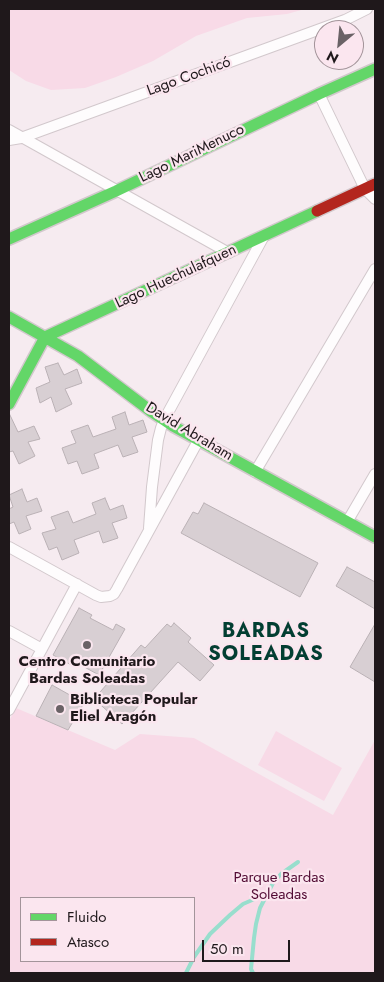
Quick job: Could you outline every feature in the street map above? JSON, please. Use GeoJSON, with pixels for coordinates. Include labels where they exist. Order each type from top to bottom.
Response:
{"type":"FeatureCollection","features":[{"type":"Feature","properties":{"kind":"street","name":"Lago Cochicó"},"geometry":{"type":"LineString","coordinates":[[9,140],[21,138],[345,20],[367,9]]}},
{"type":"Feature","properties":{"kind":"street","name":"Lago MariMenuco"},"geometry":{"type":"LineString","coordinates":[[9,239],[116,191],[375,69]]}},
{"type":"Feature","properties":{"kind":"street"},"geometry":{"type":"LineString","coordinates":[[319,94],[375,199]]}},
{"type":"Feature","properties":{"kind":"street"},"geometry":{"type":"LineString","coordinates":[[9,130],[229,253]]}},
{"type":"Feature","properties":{"kind":"street","name":"Lago Huechulafquen"},"geometry":{"type":"LineString","coordinates":[[45,337],[370,187]]}},
{"type":"Feature","properties":{"kind":"street"},"geometry":{"type":"LineString","coordinates":[[150,528],[150,497],[156,450],[164,420],[264,236]]}},
{"type":"Feature","properties":{"kind":"street"},"geometry":{"type":"LineString","coordinates":[[255,472],[375,269]]}},
{"type":"Feature","properties":{"kind":"street","name":"David Abraham"},"geometry":{"type":"LineString","coordinates":[[9,317],[90,364],[164,420],[375,537]]}},
{"type":"Feature","properties":{"kind":"street"},"geometry":{"type":"LineString","coordinates":[[9,404],[45,337]]}},
{"type":"Feature","properties":{"kind":"street"},"geometry":{"type":"LineString","coordinates":[[9,547],[101,597],[114,594],[198,440]]}},
{"type":"Feature","properties":{"kind":"street"},"geometry":{"type":"LineString","coordinates":[[347,522],[375,474]]}},
{"type":"Feature","properties":{"kind":"street"},"geometry":{"type":"LineString","coordinates":[[9,710],[77,584]]}},
{"type":"Feature","properties":{"kind":"street"},"geometry":{"type":"LineString","coordinates":[[9,631],[42,649]]}},
{"type":"Feature","properties":{"kind":"green space"},"geometry":{"type":"Polygon","coordinates":[[[9,9],[305,9],[287,14],[247,18],[196,36],[153,61],[116,77],[85,88],[51,90],[26,81],[9,70],[9,9]]]}},
{"type":"Feature","properties":{"kind":"green space","name":"Parque Bardas Soleadas"},"geometry":{"type":"Polygon","coordinates":[[[16,708],[115,750],[140,734],[194,738],[333,815],[375,740],[375,973],[9,973],[9,721],[16,708]]]}},
{"type":"Feature","properties":{"kind":"green space"},"geometry":{"type":"Polygon","coordinates":[[[276,731],[342,768],[324,801],[258,765],[276,731]]]}},
{"type":"Feature","properties":{"kind":"building"},"geometry":{"type":"Polygon","coordinates":[[[58,363],[64,375],[77,369],[82,383],[65,389],[72,404],[56,412],[51,397],[40,403],[36,388],[50,382],[45,367],[58,363]]]}},
{"type":"Feature","properties":{"kind":"building"},"geometry":{"type":"Polygon","coordinates":[[[125,412],[129,425],[143,420],[147,432],[132,437],[138,452],[123,457],[118,445],[94,454],[99,468],[82,474],[77,461],[68,464],[62,448],[76,443],[71,431],[88,425],[93,437],[116,429],[112,417],[125,412]]]}},
{"type":"Feature","properties":{"kind":"building"},"geometry":{"type":"Polygon","coordinates":[[[9,413],[18,432],[34,426],[40,439],[28,442],[35,456],[19,464],[13,451],[9,452],[9,413]]]}},
{"type":"Feature","properties":{"kind":"building"},"geometry":{"type":"Polygon","coordinates":[[[22,489],[27,502],[37,498],[42,511],[26,516],[31,529],[19,534],[14,522],[9,524],[9,509],[13,507],[9,495],[22,489]]]}},
{"type":"Feature","properties":{"kind":"building"},"geometry":{"type":"Polygon","coordinates":[[[105,498],[110,510],[123,505],[127,518],[112,523],[118,538],[103,543],[99,531],[74,540],[79,553],[62,560],[57,547],[49,550],[42,533],[56,529],[51,517],[68,511],[73,523],[96,514],[92,503],[105,498]]]}},
{"type":"Feature","properties":{"kind":"building"},"geometry":{"type":"Polygon","coordinates":[[[204,503],[318,563],[300,597],[181,533],[193,512],[198,514],[204,503]]]}},
{"type":"Feature","properties":{"kind":"building"},"geometry":{"type":"Polygon","coordinates":[[[347,567],[375,582],[375,609],[336,586],[347,567]]]}},
{"type":"Feature","properties":{"kind":"building","name":"Centro Comunitario Bardas Soleadas"},"geometry":{"type":"Polygon","coordinates":[[[79,608],[92,615],[90,618],[113,630],[116,624],[125,629],[99,675],[77,663],[75,667],[53,655],[79,608]]]}},
{"type":"Feature","properties":{"kind":"building"},"geometry":{"type":"Polygon","coordinates":[[[174,623],[191,638],[188,642],[214,665],[200,681],[178,662],[122,724],[94,699],[141,645],[145,648],[167,624],[171,627],[174,623]]]}},
{"type":"Feature","properties":{"kind":"building"},"geometry":{"type":"Polygon","coordinates":[[[375,624],[375,682],[350,667],[375,624]]]}},
{"type":"Feature","properties":{"kind":"building","name":"Biblioteca Popular Eliel Aragón"},"geometry":{"type":"Polygon","coordinates":[[[52,685],[84,703],[68,730],[36,716],[52,685]]]}},
{"type":"Feature","properties":{"kind":"waterway"},"geometry":{"type":"LineString","coordinates":[[253,973],[251,969],[254,938],[260,908],[273,883],[281,874],[298,862]]}},
{"type":"Feature","properties":{"kind":"waterway"},"geometry":{"type":"LineString","coordinates":[[195,956],[210,934],[230,915],[243,904],[266,894]]}},
{"type":"Feature","properties":{"kind":"waterway"},"geometry":{"type":"LineString","coordinates":[[186,973],[192,962]]}},
{"type":"Feature","properties":{"kind":"traffic: fast"},"geometry":{"type":"LineString","coordinates":[[9,239],[116,191],[375,69]]}},
{"type":"Feature","properties":{"kind":"traffic: fast"},"geometry":{"type":"LineString","coordinates":[[9,404],[45,337],[317,211]]}},
{"type":"Feature","properties":{"kind":"traffic: fast"},"geometry":{"type":"LineString","coordinates":[[9,317],[78,356],[173,426],[375,537]]}},
{"type":"Feature","properties":{"kind":"traffic: jam"},"geometry":{"type":"LineString","coordinates":[[317,211],[375,184]]}},
{"type":"Feature","properties":{"kind":"place","name":"Centro Comunitario Bardas Soleadas"},"geometry":{"type":"Point","coordinates":[87,645]}},
{"type":"Feature","properties":{"kind":"place","name":"Biblioteca Popular Eliel Aragón"},"geometry":{"type":"Point","coordinates":[60,709]}},
{"type":"Feature","properties":{"kind":"district","name":"BARDAS SOLEADAS"},"geometry":{"type":"Point","coordinates":[266,644]}}]}
